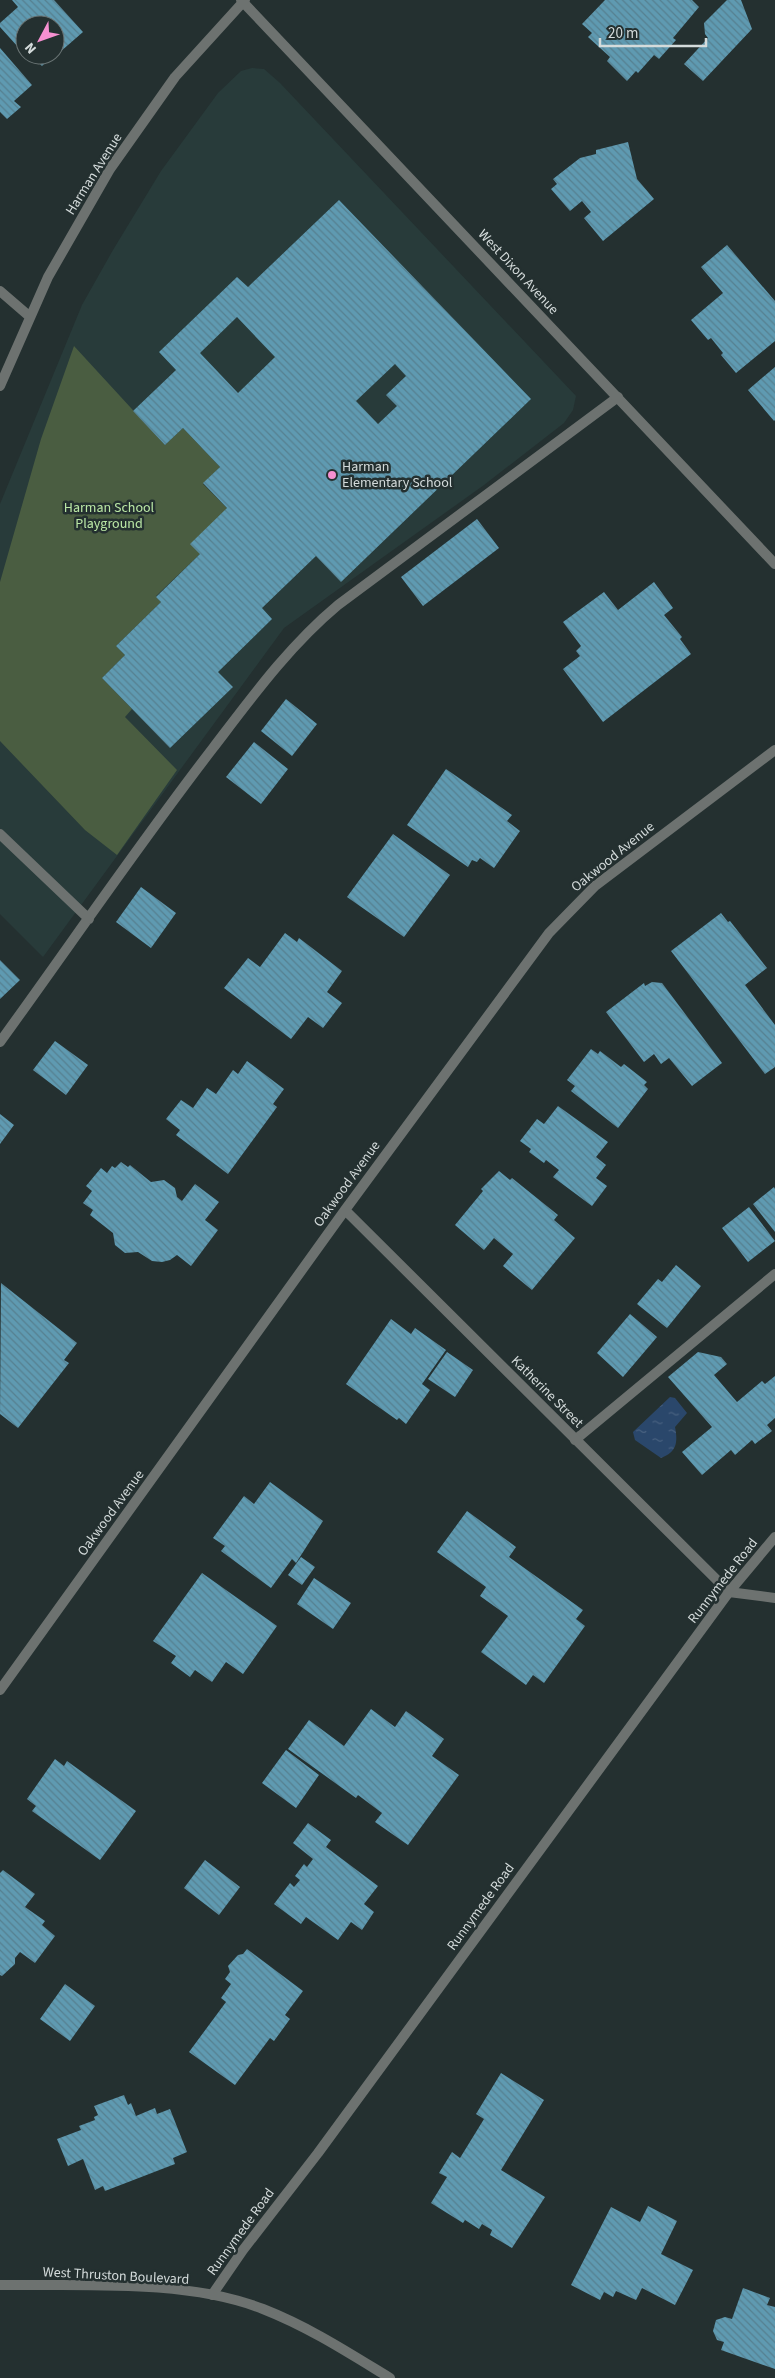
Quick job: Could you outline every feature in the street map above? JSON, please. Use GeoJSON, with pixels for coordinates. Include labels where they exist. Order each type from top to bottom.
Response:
{"type":"FeatureCollection","features":[{"type":"Feature","properties":{"kind":"street","name":"Harman Avenue"},"geometry":{"type":"LineString","coordinates":[[0,386],[29,316],[48,277],[110,169],[175,77],[243,1]]}},
{"type":"Feature","properties":{"kind":"street","name":"West Dixon Avenue"},"geometry":{"type":"LineString","coordinates":[[243,1],[775,564]]}},
{"type":"Feature","properties":{"kind":"street"},"geometry":{"type":"LineString","coordinates":[[0,291],[29,316]]}},
{"type":"Feature","properties":{"kind":"street"},"geometry":{"type":"LineString","coordinates":[[0,1042],[154,826],[269,675],[314,625],[338,605],[618,397]]}},
{"type":"Feature","properties":{"kind":"street","name":"Oakwood Avenue"},"geometry":{"type":"LineString","coordinates":[[0,1690],[345,1210],[548,933],[594,886],[775,750]]}},
{"type":"Feature","properties":{"kind":"street"},"geometry":{"type":"LineString","coordinates":[[0,834],[88,919]]}},
{"type":"Feature","properties":{"kind":"street","name":"Katherine Street"},"geometry":{"type":"LineString","coordinates":[[345,1210],[729,1592]]}},
{"type":"Feature","properties":{"kind":"street"},"geometry":{"type":"LineString","coordinates":[[575,1440],[775,1274]]}},
{"type":"Feature","properties":{"kind":"street","name":"Runnymede Road"},"geometry":{"type":"LineString","coordinates":[[212,2295],[242,2250],[318,2153],[729,1592],[775,1537]]}},
{"type":"Feature","properties":{"kind":"street"},"geometry":{"type":"LineString","coordinates":[[729,1592],[775,1598]]}},
{"type":"Feature","properties":{"kind":"street","name":"West Thruston Boulevard"},"geometry":{"type":"LineString","coordinates":[[0,2285],[140,2287],[212,2295],[262,2308],[315,2332],[390,2378]]}},
{"type":"Feature","properties":{"kind":"shaded area"},"geometry":{"type":"Polygon","coordinates":[[[252,68],[264,69],[280,83],[576,396],[573,410],[564,423],[484,485],[284,628],[43,957],[0,914],[0,504],[82,305],[113,250],[161,171],[218,93],[241,71],[252,68]]]}},
{"type":"Feature","properties":{"kind":"green space","name":"Harman School Playground"},"geometry":{"type":"Polygon","coordinates":[[[74,346],[165,445],[183,428],[220,467],[203,484],[227,508],[200,554],[156,596],[161,602],[116,646],[125,655],[102,678],[132,709],[125,717],[177,770],[117,855],[85,830],[0,741],[0,582],[41,439],[74,346]]]}},
{"type":"Feature","properties":{"kind":"water"},"geometry":{"type":"Polygon","coordinates":[[[670,1397],[675,1398],[687,1413],[675,1427],[676,1442],[673,1450],[661,1458],[635,1440],[633,1432],[670,1397]]]}},
{"type":"Feature","properties":{"kind":"building"},"geometry":{"type":"Polygon","coordinates":[[[12,0],[54,0],[83,32],[65,48],[65,15],[15,15],[15,44],[0,27],[0,23],[18,7],[12,0]]]}},
{"type":"Feature","properties":{"kind":"building"},"geometry":{"type":"Polygon","coordinates":[[[605,0],[692,0],[699,7],[673,38],[676,40],[659,59],[654,55],[638,73],[636,71],[627,81],[607,61],[610,57],[588,37],[592,33],[582,24],[605,0]]]}},
{"type":"Feature","properties":{"kind":"building"},"geometry":{"type":"Polygon","coordinates":[[[727,0],[741,0],[752,29],[703,81],[684,64],[708,38],[705,34],[704,23],[727,0]]]}},
{"type":"Feature","properties":{"kind":"building"},"geometry":{"type":"Polygon","coordinates":[[[0,48],[32,85],[14,101],[21,107],[7,119],[0,112],[0,48]]]}},
{"type":"Feature","properties":{"kind":"building"},"geometry":{"type":"Polygon","coordinates":[[[628,142],[637,179],[654,199],[603,241],[584,218],[591,212],[582,201],[570,211],[551,189],[557,184],[553,179],[580,158],[596,154],[596,150],[628,142]]]}},
{"type":"Feature","properties":{"kind":"building","name":"Harman Elementary School"},"geometry":{"type":"Polygon","coordinates":[[[339,200],[531,399],[341,582],[316,556],[262,608],[272,619],[218,672],[233,687],[170,748],[102,678],[125,655],[116,646],[161,602],[156,597],[200,554],[190,544],[227,508],[203,483],[220,467],[183,428],[165,445],[133,411],[176,370],[159,352],[237,277],[248,287],[339,200]],[[237,317],[200,353],[238,393],[275,357],[237,317]],[[395,364],[356,401],[378,424],[397,406],[386,395],[406,376],[395,364]]]}},
{"type":"Feature","properties":{"kind":"building"},"geometry":{"type":"Polygon","coordinates":[[[727,245],[775,301],[775,341],[736,373],[721,355],[723,353],[711,338],[708,340],[691,320],[723,293],[701,267],[727,245]]]}},
{"type":"Feature","properties":{"kind":"building"},"geometry":{"type":"Polygon","coordinates":[[[775,367],[775,420],[774,421],[748,390],[775,367]]]}},
{"type":"Feature","properties":{"kind":"building"},"geometry":{"type":"Polygon","coordinates":[[[477,519],[499,548],[423,606],[401,577],[477,519]]]}},
{"type":"Feature","properties":{"kind":"building"},"geometry":{"type":"Polygon","coordinates":[[[654,582],[673,608],[664,615],[682,637],[680,639],[691,654],[603,722],[563,669],[580,656],[576,651],[581,646],[563,622],[604,592],[618,610],[654,582]]]}},
{"type":"Feature","properties":{"kind":"building"},"geometry":{"type":"Polygon","coordinates":[[[286,699],[317,724],[292,756],[261,731],[286,699]]]}},
{"type":"Feature","properties":{"kind":"building"},"geometry":{"type":"Polygon","coordinates":[[[254,742],[288,769],[261,804],[226,777],[254,742]]]}},
{"type":"Feature","properties":{"kind":"building"},"geometry":{"type":"Polygon","coordinates":[[[446,769],[512,815],[507,821],[520,831],[494,868],[480,858],[477,862],[472,860],[468,867],[407,825],[446,769]]]}},
{"type":"Feature","properties":{"kind":"building"},"geometry":{"type":"Polygon","coordinates":[[[393,834],[450,875],[404,937],[347,897],[393,834]]]}},
{"type":"Feature","properties":{"kind":"building"},"geometry":{"type":"Polygon","coordinates":[[[141,887],[176,913],[151,948],[116,922],[141,887]]]}},
{"type":"Feature","properties":{"kind":"building"},"geometry":{"type":"Polygon","coordinates":[[[721,913],[728,922],[730,921],[767,968],[745,985],[775,1025],[775,1067],[765,1074],[671,951],[721,913]]]}},
{"type":"Feature","properties":{"kind":"building"},"geometry":{"type":"Polygon","coordinates":[[[285,933],[297,942],[299,938],[342,971],[327,992],[342,1003],[323,1028],[308,1017],[291,1039],[224,988],[248,958],[260,967],[285,933]]]}},
{"type":"Feature","properties":{"kind":"building"},"geometry":{"type":"Polygon","coordinates":[[[0,960],[20,980],[0,999],[0,960]]]}},
{"type":"Feature","properties":{"kind":"building"},"geometry":{"type":"Polygon","coordinates":[[[652,982],[662,983],[722,1063],[692,1086],[669,1058],[661,1064],[654,1054],[644,1062],[606,1012],[644,983],[645,986],[652,982]]]}},
{"type":"Feature","properties":{"kind":"building"},"geometry":{"type":"Polygon","coordinates":[[[55,1041],[88,1065],[66,1095],[33,1070],[55,1041]]]}},
{"type":"Feature","properties":{"kind":"building"},"geometry":{"type":"Polygon","coordinates":[[[591,1049],[598,1054],[600,1051],[621,1067],[624,1064],[647,1082],[644,1085],[648,1089],[618,1128],[571,1091],[575,1086],[567,1080],[591,1049]]]}},
{"type":"Feature","properties":{"kind":"building"},"geometry":{"type":"Polygon","coordinates":[[[247,1061],[284,1089],[273,1104],[277,1107],[228,1174],[176,1135],[180,1130],[166,1119],[181,1100],[193,1108],[207,1088],[216,1094],[233,1070],[238,1074],[247,1061]]]}},
{"type":"Feature","properties":{"kind":"building"},"geometry":{"type":"Polygon","coordinates":[[[558,1106],[608,1142],[596,1157],[606,1165],[596,1178],[607,1186],[592,1206],[553,1177],[559,1170],[546,1160],[544,1163],[529,1152],[531,1149],[520,1141],[537,1119],[544,1124],[558,1106]]]}},
{"type":"Feature","properties":{"kind":"building"},"geometry":{"type":"Polygon","coordinates":[[[0,1114],[14,1125],[0,1144],[0,1114]]]}},
{"type":"Feature","properties":{"kind":"building"},"geometry":{"type":"Polygon","coordinates":[[[121,1162],[128,1167],[130,1165],[151,1182],[164,1180],[175,1188],[177,1197],[182,1201],[195,1184],[219,1202],[205,1220],[218,1230],[191,1266],[177,1255],[170,1260],[162,1262],[152,1261],[138,1252],[125,1253],[115,1245],[113,1233],[90,1215],[93,1210],[83,1203],[92,1191],[86,1186],[101,1168],[107,1173],[112,1166],[115,1168],[121,1162]]]}},
{"type":"Feature","properties":{"kind":"building"},"geometry":{"type":"Polygon","coordinates":[[[499,1171],[510,1180],[512,1178],[558,1215],[554,1220],[575,1238],[532,1290],[503,1266],[513,1254],[494,1238],[484,1250],[455,1225],[483,1191],[481,1189],[499,1171]]]}},
{"type":"Feature","properties":{"kind":"building"},"geometry":{"type":"Polygon","coordinates":[[[774,1187],[775,1189],[775,1232],[753,1204],[774,1187]]]}},
{"type":"Feature","properties":{"kind":"building"},"geometry":{"type":"Polygon","coordinates":[[[749,1207],[775,1241],[748,1262],[722,1228],[749,1207]]]}},
{"type":"Feature","properties":{"kind":"building"},"geometry":{"type":"Polygon","coordinates":[[[676,1265],[701,1286],[667,1328],[637,1304],[658,1279],[662,1282],[676,1265]]]}},
{"type":"Feature","properties":{"kind":"building"},"geometry":{"type":"Polygon","coordinates":[[[1,1283],[77,1343],[64,1360],[69,1363],[18,1428],[0,1414],[1,1283]]]}},
{"type":"Feature","properties":{"kind":"building"},"geometry":{"type":"Polygon","coordinates":[[[630,1314],[657,1337],[623,1377],[597,1353],[630,1314]]]}},
{"type":"Feature","properties":{"kind":"building"},"geometry":{"type":"Polygon","coordinates":[[[391,1319],[411,1334],[415,1328],[446,1350],[422,1384],[430,1390],[406,1424],[399,1418],[397,1420],[346,1384],[391,1319]]]}},
{"type":"Feature","properties":{"kind":"building"},"geometry":{"type":"Polygon","coordinates":[[[447,1352],[473,1370],[455,1397],[428,1379],[447,1352]]]}},
{"type":"Feature","properties":{"kind":"building"},"geometry":{"type":"Polygon","coordinates":[[[698,1352],[721,1357],[727,1364],[714,1375],[737,1402],[762,1381],[765,1384],[775,1376],[775,1418],[767,1425],[772,1431],[755,1444],[752,1440],[735,1455],[731,1450],[702,1475],[682,1452],[712,1427],[668,1377],[698,1352]]]}},
{"type":"Feature","properties":{"kind":"building"},"geometry":{"type":"Polygon","coordinates":[[[270,1482],[323,1521],[296,1563],[292,1559],[271,1588],[221,1551],[225,1546],[213,1538],[244,1496],[254,1504],[270,1482]]]}},
{"type":"Feature","properties":{"kind":"building"},"geometry":{"type":"Polygon","coordinates":[[[467,1511],[516,1547],[509,1557],[583,1610],[576,1619],[585,1626],[544,1683],[533,1675],[526,1685],[481,1652],[508,1616],[480,1596],[486,1587],[437,1552],[467,1511]]]}},
{"type":"Feature","properties":{"kind":"building"},"geometry":{"type":"Polygon","coordinates":[[[301,1557],[315,1567],[302,1585],[288,1575],[301,1557]]]}},
{"type":"Feature","properties":{"kind":"building"},"geometry":{"type":"Polygon","coordinates":[[[202,1573],[277,1626],[243,1674],[226,1662],[212,1682],[195,1670],[190,1677],[171,1663],[176,1656],[153,1641],[202,1573]]]}},
{"type":"Feature","properties":{"kind":"building"},"geometry":{"type":"Polygon","coordinates":[[[314,1578],[351,1603],[333,1629],[297,1604],[314,1578]]]}},
{"type":"Feature","properties":{"kind":"building"},"geometry":{"type":"Polygon","coordinates":[[[371,1709],[395,1727],[406,1711],[444,1739],[432,1756],[459,1775],[408,1845],[375,1822],[382,1813],[358,1795],[356,1798],[288,1749],[309,1720],[344,1746],[371,1709]]]}},
{"type":"Feature","properties":{"kind":"building"},"geometry":{"type":"Polygon","coordinates":[[[286,1750],[319,1775],[296,1808],[262,1783],[286,1750]]]}},
{"type":"Feature","properties":{"kind":"building"},"geometry":{"type":"Polygon","coordinates":[[[55,1759],[64,1766],[67,1761],[136,1811],[100,1860],[32,1811],[36,1806],[27,1799],[55,1759]]]}},
{"type":"Feature","properties":{"kind":"building"},"geometry":{"type":"Polygon","coordinates":[[[308,1823],[331,1840],[326,1847],[378,1886],[364,1904],[374,1912],[362,1930],[351,1922],[338,1940],[306,1917],[301,1924],[274,1904],[290,1883],[294,1887],[300,1880],[295,1876],[304,1864],[307,1867],[313,1859],[293,1843],[308,1823]]]}},
{"type":"Feature","properties":{"kind":"building"},"geometry":{"type":"Polygon","coordinates":[[[205,1860],[240,1887],[219,1915],[184,1888],[205,1860]]]}},
{"type":"Feature","properties":{"kind":"building"},"geometry":{"type":"Polygon","coordinates":[[[3,1870],[35,1894],[25,1907],[45,1921],[42,1925],[55,1936],[35,1963],[20,1952],[15,1958],[15,1964],[2,1976],[0,1975],[0,1873],[3,1870]]]}},
{"type":"Feature","properties":{"kind":"building"},"geometry":{"type":"Polygon","coordinates":[[[247,1949],[303,1991],[285,2015],[290,2019],[274,2041],[270,2038],[235,2085],[189,2052],[226,2002],[221,1998],[231,1984],[225,1979],[230,1972],[228,1966],[238,1955],[243,1954],[247,1949]]]}},
{"type":"Feature","properties":{"kind":"building"},"geometry":{"type":"Polygon","coordinates":[[[65,1984],[95,2006],[70,2041],[40,2019],[65,1984]]]}},
{"type":"Feature","properties":{"kind":"building"},"geometry":{"type":"Polygon","coordinates":[[[501,2073],[544,2100],[501,2170],[545,2197],[512,2248],[490,2235],[492,2230],[482,2224],[479,2229],[465,2220],[463,2223],[431,2203],[447,2177],[439,2173],[452,2152],[460,2158],[484,2119],[476,2114],[501,2073]]]}},
{"type":"Feature","properties":{"kind":"building"},"geometry":{"type":"Polygon","coordinates":[[[124,2095],[128,2105],[131,2103],[136,2116],[155,2108],[157,2114],[170,2109],[187,2152],[173,2158],[175,2164],[105,2191],[103,2186],[95,2190],[83,2159],[68,2166],[57,2139],[81,2130],[79,2126],[95,2120],[94,2117],[98,2115],[94,2106],[124,2095]]]}},
{"type":"Feature","properties":{"kind":"building"},"geometry":{"type":"Polygon","coordinates":[[[648,2206],[677,2221],[661,2254],[693,2270],[675,2305],[642,2288],[636,2300],[616,2291],[613,2297],[604,2292],[600,2300],[571,2285],[611,2207],[640,2222],[648,2206]]]}},
{"type":"Feature","properties":{"kind":"building"},"geometry":{"type":"Polygon","coordinates":[[[743,2288],[770,2298],[767,2305],[775,2307],[775,2369],[721,2350],[724,2342],[717,2340],[713,2331],[716,2320],[725,2317],[732,2319],[743,2288]]]}},
{"type":"Feature","properties":{"kind":"place","name":"Harman Elementary School"},"geometry":{"type":"Point","coordinates":[332,475]}}]}
